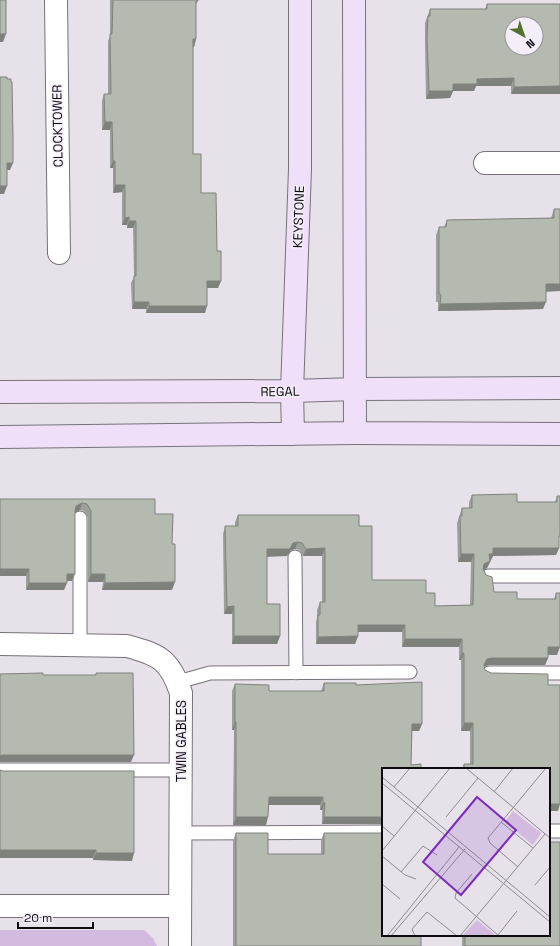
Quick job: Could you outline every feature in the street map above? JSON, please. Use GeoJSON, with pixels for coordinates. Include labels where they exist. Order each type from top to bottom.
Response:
{"type":"FeatureCollection","features":[{"type":"Feature","properties":{"kind":"street","name":"CLOCKTOWER"},"geometry":{"type":"LineString","coordinates":[[56,0],[59,253]]}},
{"type":"Feature","properties":{"kind":"street","name":"KEYSTONE"},"geometry":{"type":"LineString","coordinates":[[293,434],[292,391],[300,169],[300,0]]}},
{"type":"Feature","properties":{"kind":"street"},"geometry":{"type":"LineString","coordinates":[[354,0],[355,433]]}},
{"type":"Feature","properties":{"kind":"street"},"geometry":{"type":"LineString","coordinates":[[485,163],[560,163]]}},
{"type":"Feature","properties":{"kind":"street","name":"REGAL"},"geometry":{"type":"LineString","coordinates":[[0,392],[560,388]]}},
{"type":"Feature","properties":{"kind":"street"},"geometry":{"type":"LineString","coordinates":[[0,438],[355,433],[560,434]]}},
{"type":"Feature","properties":{"kind":"street","name":"TWIN GABLES"},"geometry":{"type":"LineString","coordinates":[[0,644],[127,646],[148,652],[164,660],[176,677],[181,693],[180,946]]}},
{"type":"Feature","properties":{"kind":"street"},"geometry":{"type":"LineString","coordinates":[[0,906],[180,906]]}},
{"type":"Feature","properties":{"kind":"lane"},"geometry":{"type":"LineString","coordinates":[[80,518],[80,646]]}},
{"type":"Feature","properties":{"kind":"lane"},"geometry":{"type":"LineString","coordinates":[[295,558],[296,673]]}},
{"type":"Feature","properties":{"kind":"lane"},"geometry":{"type":"LineString","coordinates":[[488,576],[560,576]]}},
{"type":"Feature","properties":{"kind":"lane"},"geometry":{"type":"LineString","coordinates":[[178,682],[210,673],[410,672]]}},
{"type":"Feature","properties":{"kind":"lane"},"geometry":{"type":"LineString","coordinates":[[489,673],[560,673]]}},
{"type":"Feature","properties":{"kind":"lane"},"geometry":{"type":"LineString","coordinates":[[0,770],[181,770]]}},
{"type":"Feature","properties":{"kind":"lane"},"geometry":{"type":"LineString","coordinates":[[180,833],[382,832]]}},
{"type":"Feature","properties":{"kind":"shaded area"},"geometry":{"type":"Polygon","coordinates":[[[0,930],[144,930],[153,938],[157,946],[0,946],[0,930]]]}},
{"type":"Feature","properties":{"kind":"building"},"geometry":{"type":"Polygon","coordinates":[[[0,0],[6,0],[6,34],[0,34],[0,0]]]}},
{"type":"Feature","properties":{"kind":"building"},"geometry":{"type":"Polygon","coordinates":[[[113,0],[198,0],[196,1],[196,39],[193,39],[193,154],[201,154],[201,193],[216,193],[217,251],[221,251],[221,281],[207,281],[207,306],[149,306],[149,302],[134,302],[134,276],[136,276],[136,221],[129,221],[129,217],[125,218],[125,185],[115,185],[112,122],[105,122],[104,94],[111,94],[110,34],[112,34],[113,0]]]}},
{"type":"Feature","properties":{"kind":"building"},"geometry":{"type":"Polygon","coordinates":[[[487,4],[560,4],[560,86],[514,87],[514,78],[477,79],[477,84],[453,84],[453,91],[429,91],[427,37],[428,16],[430,16],[430,9],[487,9],[487,4]]]}},
{"type":"Feature","properties":{"kind":"building"},"geometry":{"type":"Polygon","coordinates":[[[0,77],[7,77],[7,79],[11,79],[12,82],[13,163],[7,163],[7,186],[0,186],[0,77]]]}},
{"type":"Feature","properties":{"kind":"building"},"geometry":{"type":"Polygon","coordinates":[[[554,209],[560,209],[560,284],[546,284],[546,302],[440,304],[439,227],[446,227],[447,220],[554,218],[554,209]]]}},
{"type":"Feature","properties":{"kind":"building"},"geometry":{"type":"Polygon","coordinates":[[[517,494],[517,502],[557,502],[557,496],[560,496],[559,548],[493,548],[493,554],[489,554],[490,561],[484,564],[483,569],[486,575],[492,577],[494,592],[517,592],[517,599],[556,599],[556,593],[560,593],[560,647],[548,647],[548,658],[492,658],[487,659],[484,665],[485,670],[491,673],[548,674],[548,685],[560,685],[560,804],[550,804],[550,768],[464,768],[464,764],[473,764],[473,723],[464,723],[464,653],[462,653],[462,639],[405,639],[405,625],[358,625],[358,636],[318,637],[318,615],[320,615],[320,602],[325,602],[325,548],[306,549],[302,543],[298,542],[293,543],[290,549],[267,549],[267,604],[280,604],[280,636],[234,636],[234,606],[227,607],[225,526],[238,526],[238,515],[359,515],[359,526],[372,526],[372,580],[426,580],[426,593],[435,593],[435,606],[473,605],[474,554],[461,554],[460,516],[462,516],[462,508],[472,508],[472,495],[517,494]]]}},
{"type":"Feature","properties":{"kind":"building"},"geometry":{"type":"Polygon","coordinates":[[[0,499],[155,499],[155,514],[173,514],[172,544],[175,544],[175,582],[105,583],[105,574],[91,574],[91,511],[87,504],[82,503],[76,506],[75,511],[75,574],[67,574],[67,583],[29,583],[29,569],[0,569],[0,499]]]}},
{"type":"Feature","properties":{"kind":"building"},"geometry":{"type":"Polygon","coordinates":[[[43,673],[43,675],[96,675],[96,673],[133,673],[134,755],[0,756],[0,674],[43,673]]]}},
{"type":"Feature","properties":{"kind":"building"},"geometry":{"type":"Polygon","coordinates":[[[422,682],[422,724],[412,724],[411,765],[421,764],[421,768],[382,768],[382,817],[324,817],[325,803],[323,803],[323,797],[269,797],[268,817],[236,817],[235,684],[269,685],[269,691],[324,691],[324,683],[356,683],[356,685],[422,682]]]}},
{"type":"Feature","properties":{"kind":"building"},"geometry":{"type":"Polygon","coordinates":[[[0,770],[134,771],[134,853],[96,853],[96,850],[0,850],[0,770]]]}},
{"type":"Feature","properties":{"kind":"building"},"geometry":{"type":"Polygon","coordinates":[[[236,833],[268,833],[268,854],[324,854],[324,833],[382,833],[382,936],[421,936],[421,946],[236,946],[236,833]]]}},
{"type":"Feature","properties":{"kind":"building"},"geometry":{"type":"Polygon","coordinates":[[[550,842],[560,842],[560,946],[465,946],[465,936],[550,936],[550,842]]]}}]}
